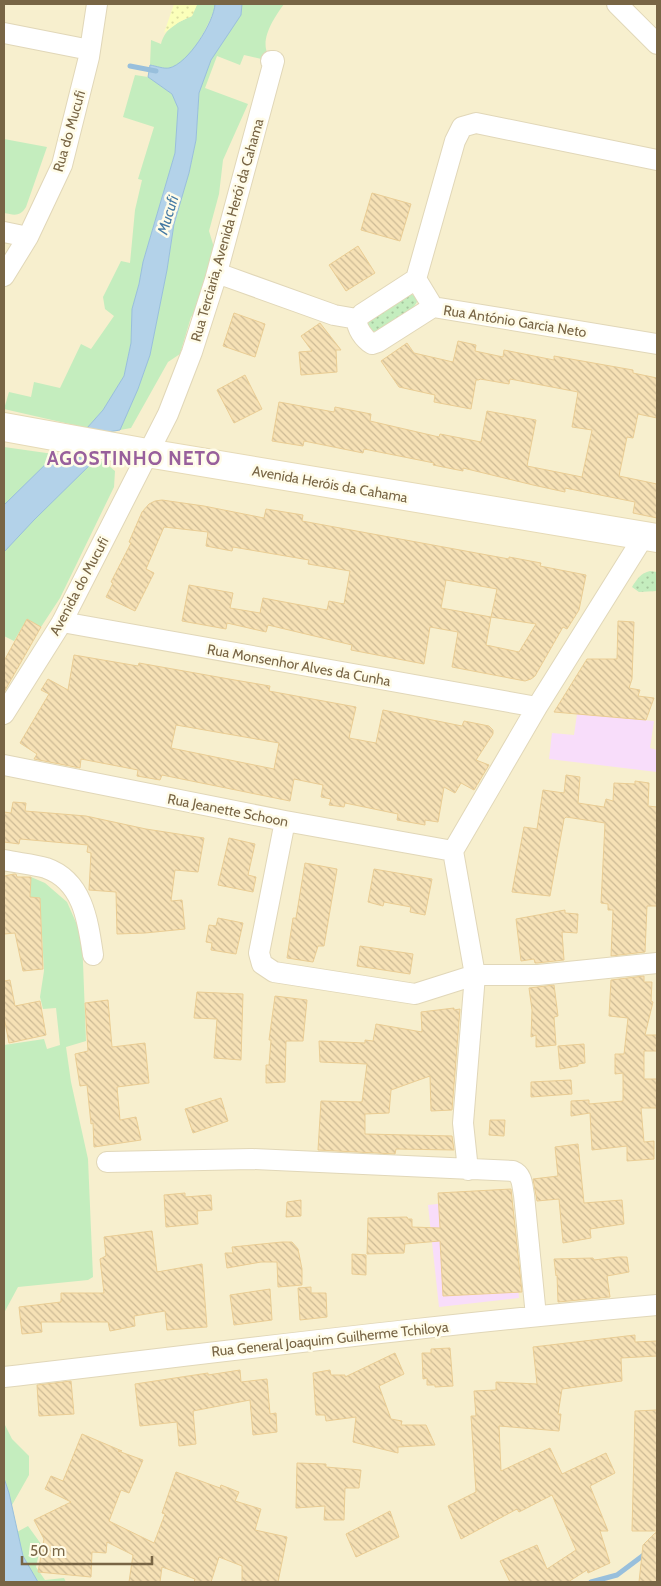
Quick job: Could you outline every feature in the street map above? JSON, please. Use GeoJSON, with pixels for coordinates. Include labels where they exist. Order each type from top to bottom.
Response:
{"type":"FeatureCollection","features":[{"type":"Feature","properties":{"kind":"street","name":"Rua do Mucufi"},"geometry":{"type":"LineString","coordinates":[[4,276],[28,237],[62,165],[90,50],[97,4]]}},
{"type":"Feature","properties":{"kind":"street"},"geometry":{"type":"LineString","coordinates":[[627,7],[657,44]]}},
{"type":"Feature","properties":{"kind":"street"},"geometry":{"type":"LineString","coordinates":[[4,33],[90,50]]}},
{"type":"Feature","properties":{"kind":"street","name":"Rua Terciaria, Avenida Herói da Cahama"},"geometry":{"type":"LineString","coordinates":[[147,453],[168,414],[192,352],[217,273],[274,61],[271,61]]}},
{"type":"Feature","properties":{"kind":"street"},"geometry":{"type":"LineString","coordinates":[[217,273],[334,315],[357,319],[416,279],[455,141],[462,127],[476,123],[657,160]]}},
{"type":"Feature","properties":{"kind":"street"},"geometry":{"type":"LineString","coordinates":[[4,232],[28,237]]}},
{"type":"Feature","properties":{"kind":"street","name":"Rua António Garcia Neto"},"geometry":{"type":"LineString","coordinates":[[416,279],[432,307],[657,344]]}},
{"type":"Feature","properties":{"kind":"street"},"geometry":{"type":"LineString","coordinates":[[357,319],[357,325],[367,341],[372,344],[432,307]]}},
{"type":"Feature","properties":{"kind":"street","name":"Avenida Heróis da Cahama"},"geometry":{"type":"LineString","coordinates":[[4,427],[147,453],[650,537]]}},
{"type":"Feature","properties":{"kind":"street","name":"Avenida do Mucufi"},"geometry":{"type":"LineString","coordinates":[[4,714],[62,622],[147,453]]}},
{"type":"Feature","properties":{"kind":"street"},"geometry":{"type":"LineString","coordinates":[[468,1170],[463,1123],[475,975],[453,851],[537,707],[650,537]]}},
{"type":"Feature","properties":{"kind":"street","name":"Rua Monsenhor Alves da Cunha"},"geometry":{"type":"LineString","coordinates":[[62,622],[537,707]]}},
{"type":"Feature","properties":{"kind":"street","name":"Rua Jeanette Schoon"},"geometry":{"type":"LineString","coordinates":[[4,765],[285,821],[453,851]]}},
{"type":"Feature","properties":{"kind":"street"},"geometry":{"type":"LineString","coordinates":[[285,821],[259,954],[262,964],[274,972],[415,994],[475,975],[538,975],[657,963]]}},
{"type":"Feature","properties":{"kind":"street"},"geometry":{"type":"LineString","coordinates":[[4,860],[46,868],[60,875],[73,886],[82,900],[94,955]]}},
{"type":"Feature","properties":{"kind":"street"},"geometry":{"type":"LineString","coordinates":[[107,1162],[252,1159],[512,1171],[518,1173],[524,1195],[536,1316]]}},
{"type":"Feature","properties":{"kind":"street","name":"Rua General Joaquim Guilherme Tchiloya"},"geometry":{"type":"LineString","coordinates":[[13,1376],[536,1316],[657,1305]]}},
{"type":"Feature","properties":{"kind":"shaded area"},"geometry":{"type":"Polygon","coordinates":[[[4,4],[657,4],[657,1582],[4,1582],[4,4]]]}},
{"type":"Feature","properties":{"kind":"shaded area"},"geometry":{"type":"Polygon","coordinates":[[[192,4],[216,5],[209,22],[192,51],[178,64],[170,68],[150,65],[151,40],[161,44],[169,30],[177,23],[192,16],[196,5],[192,4]]]}},
{"type":"Feature","properties":{"kind":"shaded area"},"geometry":{"type":"Polygon","coordinates":[[[242,4],[284,4],[266,37],[266,49],[270,61],[244,55],[240,65],[217,56],[205,88],[248,104],[223,160],[219,194],[209,231],[216,254],[201,307],[191,317],[180,354],[168,362],[131,428],[120,430],[150,355],[174,224],[189,173],[196,140],[199,93],[211,60],[241,15],[242,4]]]}},
{"type":"Feature","properties":{"kind":"shaded area"},"geometry":{"type":"Polygon","coordinates":[[[135,75],[148,77],[172,94],[178,108],[175,153],[143,262],[132,309],[131,343],[124,376],[103,410],[87,428],[4,409],[9,392],[31,397],[34,382],[60,388],[81,344],[91,349],[114,316],[105,309],[103,297],[121,261],[130,263],[135,210],[142,180],[138,179],[154,127],[123,117],[135,75]]]}},
{"type":"Feature","properties":{"kind":"shaded area"},"geometry":{"type":"Polygon","coordinates":[[[4,139],[47,147],[26,207],[16,215],[4,213],[4,139]]]}},
{"type":"Feature","properties":{"kind":"shaded area"},"geometry":{"type":"Polygon","coordinates":[[[411,294],[416,297],[417,302],[413,308],[379,331],[368,329],[370,318],[411,294]]]}},
{"type":"Feature","properties":{"kind":"shaded area"},"geometry":{"type":"Polygon","coordinates":[[[4,447],[103,461],[115,471],[114,487],[60,598],[41,627],[27,619],[14,641],[4,636],[4,447]]]}},
{"type":"Feature","properties":{"kind":"shaded area"},"geometry":{"type":"Polygon","coordinates":[[[650,571],[657,572],[657,591],[639,592],[632,587],[644,573],[650,571]]]}},
{"type":"Feature","properties":{"kind":"shaded area"},"geometry":{"type":"Polygon","coordinates":[[[577,714],[654,721],[650,748],[657,750],[657,772],[549,759],[552,733],[574,735],[577,714]]]}},
{"type":"Feature","properties":{"kind":"shaded area"},"geometry":{"type":"Polygon","coordinates":[[[31,877],[45,883],[67,902],[82,936],[86,1041],[66,1047],[71,1082],[88,1159],[93,1277],[88,1280],[18,1287],[4,1313],[4,1045],[44,1039],[47,1049],[60,1045],[56,1008],[43,1009],[40,997],[44,971],[40,898],[30,897],[31,877]]]}},
{"type":"Feature","properties":{"kind":"shaded area"},"geometry":{"type":"Polygon","coordinates":[[[509,1196],[519,1298],[439,1307],[428,1205],[509,1196]]]}},
{"type":"Feature","properties":{"kind":"shaded area"},"geometry":{"type":"Polygon","coordinates":[[[4,1423],[12,1439],[29,1456],[29,1475],[12,1505],[4,1478],[4,1423]]]}},
{"type":"Feature","properties":{"kind":"shaded area"},"geometry":{"type":"Polygon","coordinates":[[[28,1526],[41,1544],[36,1567],[45,1580],[64,1578],[66,1582],[38,1582],[23,1556],[17,1532],[28,1526]]]}},
{"type":"Feature","properties":{"kind":"sand"},"geometry":{"type":"Polygon","coordinates":[[[174,4],[197,5],[192,16],[179,22],[164,33],[174,4]]]}},
{"type":"Feature","properties":{"kind":"water","name":"Mucufi"},"geometry":{"type":"Polygon","coordinates":[[[215,4],[242,4],[241,15],[211,60],[199,93],[196,140],[189,173],[174,224],[150,355],[120,430],[108,432],[87,428],[103,410],[124,376],[131,343],[132,309],[143,262],[175,153],[178,108],[172,94],[148,77],[150,65],[169,68],[184,59],[192,51],[205,31],[214,12],[215,4]]]}},
{"type":"Feature","properties":{"kind":"water"},"geometry":{"type":"Polygon","coordinates":[[[56,454],[95,460],[4,552],[4,505],[56,454]]]}},
{"type":"Feature","properties":{"kind":"water"},"geometry":{"type":"Polygon","coordinates":[[[4,1478],[23,1556],[38,1582],[4,1582],[4,1478]]]}},
{"type":"Feature","properties":{"kind":"building"},"geometry":{"type":"Polygon","coordinates":[[[372,193],[411,204],[400,241],[361,230],[372,193]]]}},
{"type":"Feature","properties":{"kind":"building"},"geometry":{"type":"Polygon","coordinates":[[[358,246],[375,273],[346,291],[329,265],[358,246]]]}},
{"type":"Feature","properties":{"kind":"building"},"geometry":{"type":"Polygon","coordinates":[[[234,313],[265,324],[255,357],[223,346],[234,313]]]}},
{"type":"Feature","properties":{"kind":"building"},"geometry":{"type":"Polygon","coordinates":[[[320,323],[341,350],[336,350],[337,372],[301,375],[299,352],[312,351],[301,336],[320,323]]]}},
{"type":"Feature","properties":{"kind":"building"},"geometry":{"type":"Polygon","coordinates":[[[458,341],[476,345],[475,351],[503,357],[504,350],[554,360],[554,356],[633,370],[633,373],[657,378],[657,418],[638,414],[633,438],[627,437],[619,476],[657,484],[657,518],[633,513],[635,502],[565,488],[565,492],[463,468],[463,471],[433,465],[434,463],[364,449],[363,453],[304,441],[303,446],[272,441],[279,402],[334,412],[335,407],[371,414],[370,421],[439,437],[440,434],[481,442],[487,411],[536,420],[527,466],[582,477],[592,430],[572,427],[578,392],[510,379],[509,384],[480,379],[476,380],[471,409],[434,402],[435,395],[399,387],[381,361],[407,343],[414,353],[453,362],[458,341]]]}},
{"type":"Feature","properties":{"kind":"building"},"geometry":{"type":"Polygon","coordinates":[[[245,375],[262,409],[234,423],[217,390],[245,375]]]}},
{"type":"Feature","properties":{"kind":"building"},"geometry":{"type":"Polygon","coordinates":[[[162,500],[204,506],[264,518],[266,509],[303,515],[302,521],[509,559],[509,557],[541,563],[540,566],[586,575],[579,610],[567,629],[563,627],[535,676],[525,681],[452,667],[458,632],[430,627],[424,664],[351,650],[352,645],[268,625],[266,632],[227,623],[226,629],[182,621],[189,585],[233,593],[230,608],[260,613],[263,598],[327,610],[329,601],[344,604],[350,571],[308,564],[309,560],[233,547],[232,551],[206,546],[208,532],[164,527],[146,569],[154,573],[135,611],[106,597],[113,583],[111,582],[131,543],[129,542],[142,512],[149,504],[162,500]],[[446,580],[441,608],[491,617],[497,589],[446,580]],[[491,617],[486,645],[519,652],[536,624],[491,617]]]}},
{"type":"Feature","properties":{"kind":"building"},"geometry":{"type":"Polygon","coordinates":[[[27,619],[41,627],[4,692],[4,661],[27,619]]]}},
{"type":"Feature","properties":{"kind":"building"},"geometry":{"type":"Polygon","coordinates":[[[618,621],[634,622],[632,679],[629,688],[640,690],[638,696],[654,698],[646,720],[554,712],[587,659],[617,659],[618,621]]]}},
{"type":"Feature","properties":{"kind":"building"},"geometry":{"type":"Polygon","coordinates":[[[74,655],[138,666],[139,663],[270,686],[269,691],[356,707],[349,738],[376,743],[383,710],[462,726],[464,721],[489,726],[493,730],[493,734],[476,760],[489,765],[474,790],[461,783],[455,793],[444,787],[438,822],[425,820],[425,825],[397,820],[398,814],[345,803],[344,807],[329,805],[331,799],[321,797],[323,785],[294,779],[290,801],[162,775],[160,780],[137,776],[138,770],[81,759],[80,768],[34,759],[37,754],[20,743],[49,694],[41,690],[48,679],[68,690],[74,655]],[[176,725],[171,748],[274,769],[279,743],[176,725]]]}},
{"type":"Feature","properties":{"kind":"building"},"geometry":{"type":"Polygon","coordinates":[[[566,775],[580,777],[578,803],[604,807],[606,799],[613,801],[614,783],[635,784],[635,781],[649,783],[648,806],[657,807],[657,906],[647,906],[645,952],[611,956],[613,910],[608,910],[608,904],[601,903],[605,823],[566,817],[564,819],[550,896],[512,892],[524,827],[537,829],[543,790],[564,793],[566,775]]]}},
{"type":"Feature","properties":{"kind":"building"},"geometry":{"type":"Polygon","coordinates":[[[13,802],[26,803],[25,811],[86,816],[146,829],[204,838],[198,872],[175,870],[171,901],[182,900],[185,929],[117,934],[116,892],[89,890],[91,853],[87,852],[88,845],[20,839],[19,844],[4,842],[4,812],[11,813],[13,802]]]}},
{"type":"Feature","properties":{"kind":"building"},"geometry":{"type":"Polygon","coordinates":[[[229,838],[255,844],[248,875],[256,877],[253,892],[218,885],[229,838]]]}},
{"type":"Feature","properties":{"kind":"building"},"geometry":{"type":"Polygon","coordinates":[[[305,863],[337,869],[324,946],[318,946],[313,962],[287,958],[293,918],[296,918],[305,863]]]}},
{"type":"Feature","properties":{"kind":"building"},"geometry":{"type":"Polygon","coordinates":[[[374,869],[432,879],[425,915],[410,912],[411,907],[384,902],[383,906],[368,902],[374,869]]]}},
{"type":"Feature","properties":{"kind":"building"},"geometry":{"type":"Polygon","coordinates":[[[16,874],[17,877],[31,877],[30,897],[40,898],[43,969],[23,971],[15,933],[4,934],[4,876],[16,874]]]}},
{"type":"Feature","properties":{"kind":"building"},"geometry":{"type":"Polygon","coordinates":[[[565,910],[565,913],[578,914],[577,933],[562,932],[564,960],[537,963],[535,963],[534,959],[521,961],[516,919],[565,910]]]}},
{"type":"Feature","properties":{"kind":"building"},"geometry":{"type":"Polygon","coordinates":[[[218,918],[243,923],[236,954],[211,950],[212,943],[206,942],[209,925],[216,926],[218,918]]]}},
{"type":"Feature","properties":{"kind":"building"},"geometry":{"type":"Polygon","coordinates":[[[360,946],[413,954],[410,974],[357,966],[360,946]]]}},
{"type":"Feature","properties":{"kind":"building"},"geometry":{"type":"Polygon","coordinates":[[[644,976],[644,982],[652,982],[651,1001],[653,1002],[645,1035],[657,1035],[657,1051],[644,1051],[644,1079],[657,1079],[657,1108],[641,1108],[644,1142],[654,1141],[654,1159],[627,1161],[627,1146],[592,1150],[590,1113],[571,1116],[571,1101],[589,1100],[589,1104],[623,1101],[623,1073],[615,1074],[615,1054],[624,1054],[628,1018],[609,1016],[611,980],[644,976]]]}},
{"type":"Feature","properties":{"kind":"building"},"geometry":{"type":"Polygon","coordinates":[[[10,980],[15,1006],[40,1001],[46,1035],[9,1043],[4,1017],[4,981],[10,980]]]}},
{"type":"Feature","properties":{"kind":"building"},"geometry":{"type":"Polygon","coordinates":[[[554,985],[558,1016],[554,1017],[556,1045],[536,1047],[536,1035],[531,1037],[532,1010],[529,988],[554,985]]]}},
{"type":"Feature","properties":{"kind":"building"},"geometry":{"type":"Polygon","coordinates":[[[197,992],[243,994],[241,1060],[214,1058],[217,1019],[194,1018],[197,992]]]}},
{"type":"Feature","properties":{"kind":"building"},"geometry":{"type":"Polygon","coordinates":[[[275,996],[307,1000],[303,1041],[286,1041],[285,1082],[266,1083],[266,1065],[269,1065],[271,1040],[269,1040],[275,996]]]}},
{"type":"Feature","properties":{"kind":"building"},"geometry":{"type":"Polygon","coordinates":[[[108,1000],[112,1047],[145,1043],[149,1083],[117,1087],[120,1120],[136,1117],[141,1140],[94,1147],[93,1123],[91,1124],[87,1085],[80,1086],[75,1054],[88,1051],[85,1003],[108,1000]]]}},
{"type":"Feature","properties":{"kind":"building"},"geometry":{"type":"Polygon","coordinates":[[[454,1008],[454,1010],[460,1009],[452,1110],[431,1111],[430,1076],[391,1090],[389,1113],[365,1114],[365,1134],[452,1136],[454,1150],[396,1149],[395,1154],[318,1150],[321,1101],[362,1102],[367,1064],[320,1062],[319,1041],[365,1043],[365,1040],[373,1041],[376,1024],[422,1032],[421,1012],[454,1008]]]}},
{"type":"Feature","properties":{"kind":"building"},"geometry":{"type":"Polygon","coordinates":[[[584,1044],[585,1063],[560,1069],[558,1046],[584,1044]]]}},
{"type":"Feature","properties":{"kind":"building"},"geometry":{"type":"Polygon","coordinates":[[[571,1080],[572,1094],[531,1097],[531,1082],[571,1080]]]}},
{"type":"Feature","properties":{"kind":"building"},"geometry":{"type":"Polygon","coordinates":[[[221,1098],[228,1121],[193,1133],[185,1109],[221,1098]]]}},
{"type":"Feature","properties":{"kind":"building"},"geometry":{"type":"Polygon","coordinates":[[[490,1120],[505,1120],[504,1136],[489,1135],[490,1120]]]}},
{"type":"Feature","properties":{"kind":"building"},"geometry":{"type":"Polygon","coordinates":[[[578,1144],[584,1203],[622,1200],[624,1224],[590,1229],[591,1238],[563,1243],[559,1199],[537,1201],[533,1179],[558,1176],[555,1147],[578,1144]]]}},
{"type":"Feature","properties":{"kind":"building"},"geometry":{"type":"Polygon","coordinates":[[[511,1189],[522,1292],[443,1296],[440,1241],[405,1244],[404,1253],[367,1254],[368,1218],[407,1217],[412,1219],[412,1227],[440,1228],[438,1193],[511,1189]]]}},
{"type":"Feature","properties":{"kind":"building"},"geometry":{"type":"Polygon","coordinates":[[[185,1193],[185,1197],[211,1195],[212,1210],[197,1211],[198,1224],[166,1227],[164,1195],[185,1193]]]}},
{"type":"Feature","properties":{"kind":"building"},"geometry":{"type":"Polygon","coordinates":[[[301,1200],[301,1216],[286,1217],[287,1202],[301,1200]]]}},
{"type":"Feature","properties":{"kind":"building"},"geometry":{"type":"Polygon","coordinates":[[[152,1231],[157,1272],[202,1264],[207,1327],[167,1330],[165,1311],[134,1316],[135,1326],[110,1331],[108,1322],[41,1322],[42,1332],[22,1334],[19,1307],[61,1302],[61,1293],[104,1293],[100,1259],[106,1256],[104,1237],[152,1231]]]}},
{"type":"Feature","properties":{"kind":"building"},"geometry":{"type":"Polygon","coordinates":[[[292,1242],[298,1249],[302,1269],[302,1285],[278,1287],[277,1262],[261,1262],[227,1268],[225,1253],[233,1253],[232,1247],[292,1242]]]}},
{"type":"Feature","properties":{"kind":"building"},"geometry":{"type":"Polygon","coordinates":[[[352,1254],[366,1255],[366,1275],[352,1274],[352,1254]]]}},
{"type":"Feature","properties":{"kind":"building"},"geometry":{"type":"Polygon","coordinates":[[[627,1257],[629,1272],[607,1276],[610,1297],[558,1302],[557,1275],[554,1259],[593,1258],[594,1260],[627,1257]]]}},
{"type":"Feature","properties":{"kind":"building"},"geometry":{"type":"Polygon","coordinates":[[[311,1287],[311,1293],[326,1293],[327,1317],[300,1320],[298,1288],[311,1287]]]}},
{"type":"Feature","properties":{"kind":"building"},"geometry":{"type":"Polygon","coordinates":[[[270,1289],[272,1320],[234,1325],[230,1295],[270,1289]]]}},
{"type":"Feature","properties":{"kind":"building"},"geometry":{"type":"Polygon","coordinates":[[[635,1335],[635,1342],[657,1341],[657,1356],[621,1358],[622,1381],[562,1389],[558,1414],[561,1414],[559,1431],[499,1426],[501,1471],[550,1448],[562,1474],[606,1453],[615,1473],[590,1486],[608,1531],[600,1531],[610,1563],[588,1573],[587,1570],[568,1582],[510,1582],[500,1561],[537,1545],[547,1569],[576,1550],[552,1495],[519,1512],[517,1509],[461,1539],[448,1506],[476,1492],[471,1416],[476,1416],[474,1391],[496,1390],[496,1382],[537,1384],[533,1347],[635,1335]]]}},
{"type":"Feature","properties":{"kind":"building"},"geometry":{"type":"Polygon","coordinates":[[[450,1348],[453,1386],[435,1387],[435,1385],[427,1385],[427,1378],[423,1379],[422,1353],[431,1353],[431,1349],[450,1348]]]}},
{"type":"Feature","properties":{"kind":"building"},"geometry":{"type":"Polygon","coordinates":[[[395,1353],[404,1374],[379,1386],[391,1419],[402,1421],[401,1425],[426,1425],[435,1445],[398,1447],[398,1453],[353,1442],[356,1417],[326,1421],[325,1415],[316,1415],[313,1373],[330,1370],[331,1375],[345,1375],[345,1377],[395,1353]]]}},
{"type":"Feature","properties":{"kind":"building"},"geometry":{"type":"Polygon","coordinates":[[[240,1370],[241,1382],[267,1379],[270,1414],[276,1413],[277,1432],[253,1435],[250,1400],[193,1411],[196,1444],[179,1446],[177,1422],[140,1426],[135,1384],[240,1370]]]}},
{"type":"Feature","properties":{"kind":"building"},"geometry":{"type":"Polygon","coordinates":[[[71,1381],[74,1414],[39,1416],[37,1385],[71,1381]]]}},
{"type":"Feature","properties":{"kind":"building"},"geometry":{"type":"Polygon","coordinates":[[[657,1410],[657,1531],[632,1531],[635,1411],[657,1410]]]}},
{"type":"Feature","properties":{"kind":"building"},"geometry":{"type":"Polygon","coordinates":[[[82,1434],[122,1451],[118,1451],[143,1460],[129,1493],[121,1490],[109,1521],[154,1543],[165,1514],[162,1513],[176,1472],[220,1488],[221,1485],[239,1492],[235,1501],[261,1509],[255,1530],[287,1537],[278,1582],[242,1582],[242,1566],[219,1557],[211,1582],[194,1582],[195,1579],[162,1567],[160,1582],[129,1582],[133,1555],[107,1542],[106,1553],[92,1552],[91,1577],[38,1572],[44,1539],[34,1520],[71,1502],[45,1489],[51,1476],[63,1481],[82,1434]]]}},
{"type":"Feature","properties":{"kind":"building"},"geometry":{"type":"Polygon","coordinates":[[[297,1463],[326,1464],[326,1467],[361,1470],[359,1488],[345,1488],[344,1520],[324,1520],[325,1506],[296,1508],[297,1463]]]}},
{"type":"Feature","properties":{"kind":"building"},"geometry":{"type":"Polygon","coordinates":[[[390,1511],[399,1537],[356,1557],[346,1534],[390,1511]]]}},
{"type":"Feature","properties":{"kind":"building"},"geometry":{"type":"Polygon","coordinates":[[[657,1531],[657,1582],[639,1582],[643,1545],[657,1531]]]}},
{"type":"Feature","properties":{"kind":"waterway"},"geometry":{"type":"LineString","coordinates":[[130,66],[156,71]]}},
{"type":"Feature","properties":{"kind":"waterway"},"geometry":{"type":"LineString","coordinates":[[591,1582],[617,1575],[657,1545]]}},
{"type":"Feature","properties":{"kind":"district","name":"AGOSTINHO NETO"},"geometry":{"type":"Point","coordinates":[134,458]}}]}
